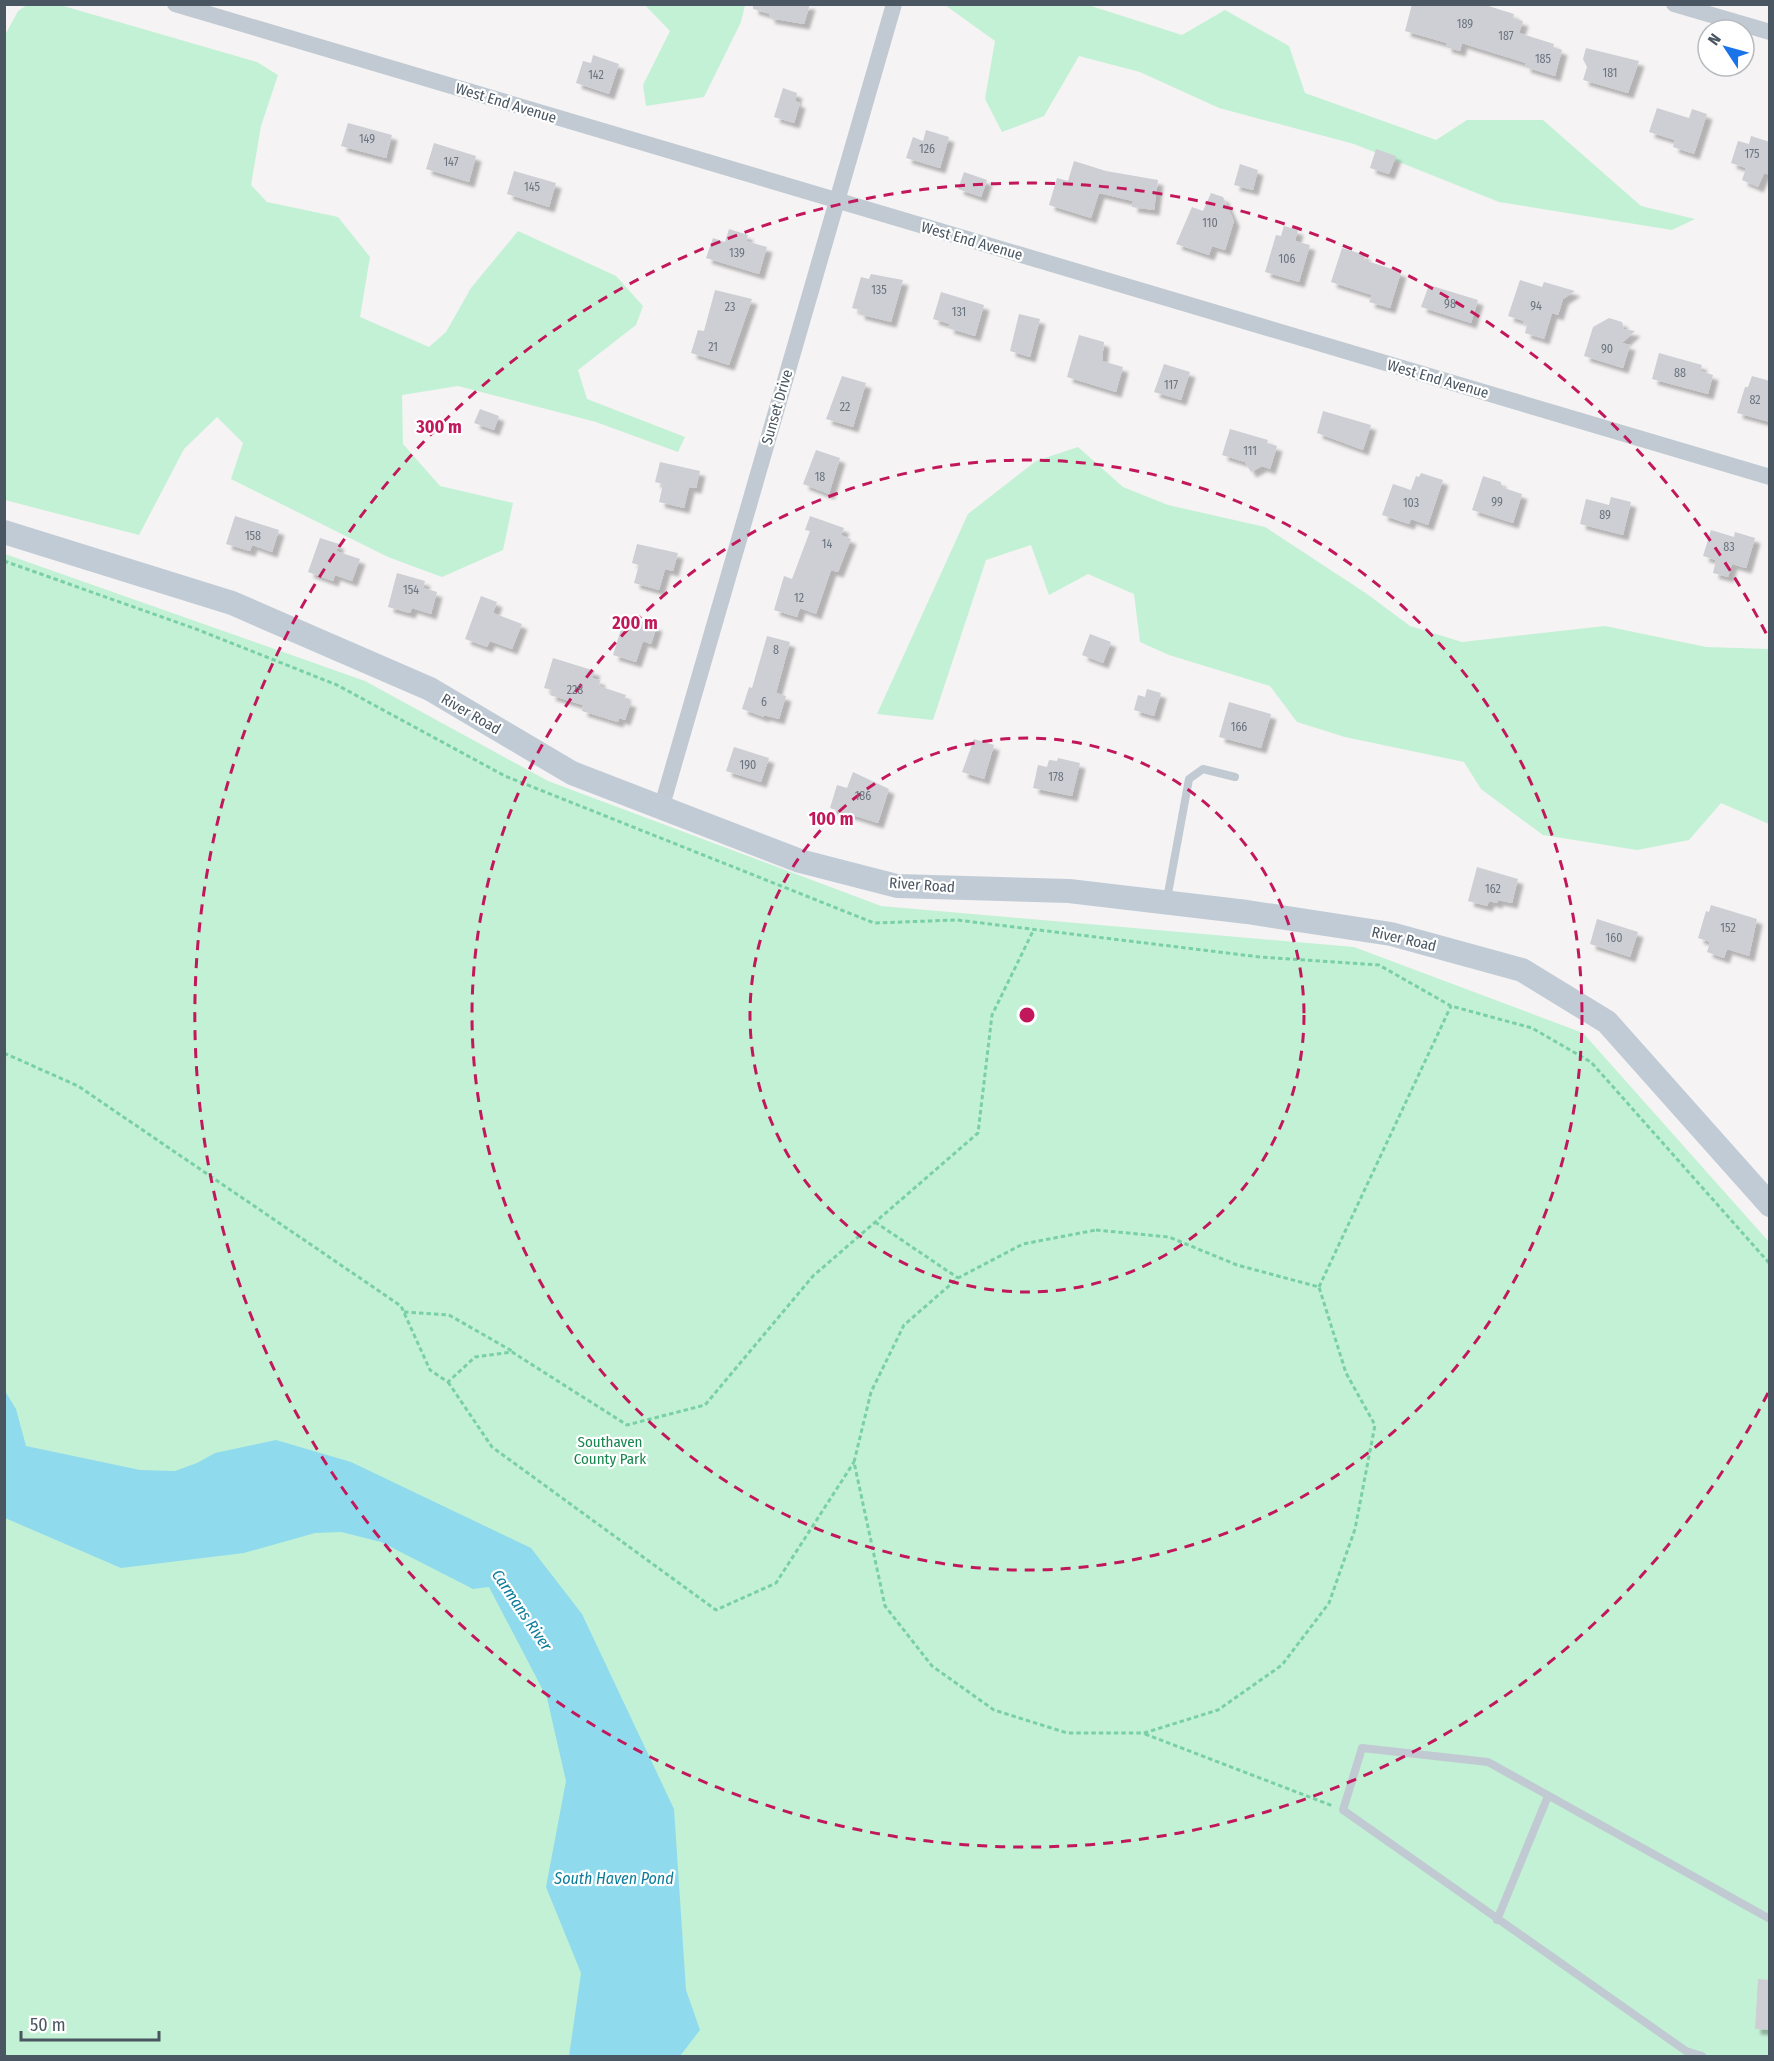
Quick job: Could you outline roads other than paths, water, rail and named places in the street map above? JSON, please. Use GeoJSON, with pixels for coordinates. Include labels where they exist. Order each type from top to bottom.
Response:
{"type":"FeatureCollection","features":[{"type":"Feature","properties":{"kind":"street","name":"West End Avenue"},"geometry":{"type":"LineString","coordinates":[[175,4],[1770,477]]}},
{"type":"Feature","properties":{"kind":"street","name":"Sunset Drive"},"geometry":{"type":"LineString","coordinates":[[661,809],[894,4]]}},
{"type":"Feature","properties":{"kind":"street"},"geometry":{"type":"LineString","coordinates":[[1674,4],[1770,32]]}},
{"type":"Feature","properties":{"kind":"street","name":"River Road"},"geometry":{"type":"LineString","coordinates":[[4,532],[232,603],[430,689],[572,773],[800,861],[897,886],[1069,891],[1391,933],[1522,970],[1608,1022],[1770,1205]]}},
{"type":"Feature","properties":{"kind":"lane"},"geometry":{"type":"LineString","coordinates":[[1166,903],[1189,779],[1203,769],[1235,777]]}},
{"type":"Feature","properties":{"kind":"lane"},"geometry":{"type":"LineString","coordinates":[[1702,2056],[1686,2051],[1343,1810],[1362,1748],[1488,1762],[1770,1919]]}},
{"type":"Feature","properties":{"kind":"lane"},"geometry":{"type":"LineString","coordinates":[[1497,1920],[1548,1796]]}},
{"type":"Feature","properties":{"kind":"water"},"geometry":{"type":"Polygon","coordinates":[[[5,1391],[16,1409],[26,1446],[140,1470],[175,1471],[215,1453],[276,1440],[351,1462],[531,1548],[582,1614],[674,1809],[686,1990],[700,2030],[680,2056],[569,2056],[581,1973],[546,1887],[566,1781],[547,1698],[489,1587],[473,1589],[381,1542],[341,1532],[315,1533],[244,1553],[121,1568],[5,1518],[5,1391]]]}},
{"type":"Feature","properties":{"kind":"park label","name":"Southaven County Park"},"geometry":{"type":"Point","coordinates":[610,1450]}},
{"type":"Feature","properties":{"kind":"water label","name":"Carmans River"},"geometry":{"type":"Point","coordinates":[522,1610]}},
{"type":"Feature","properties":{"kind":"water label","name":"South Haven Pond"},"geometry":{"type":"Point","coordinates":[614,1878]}}]}
